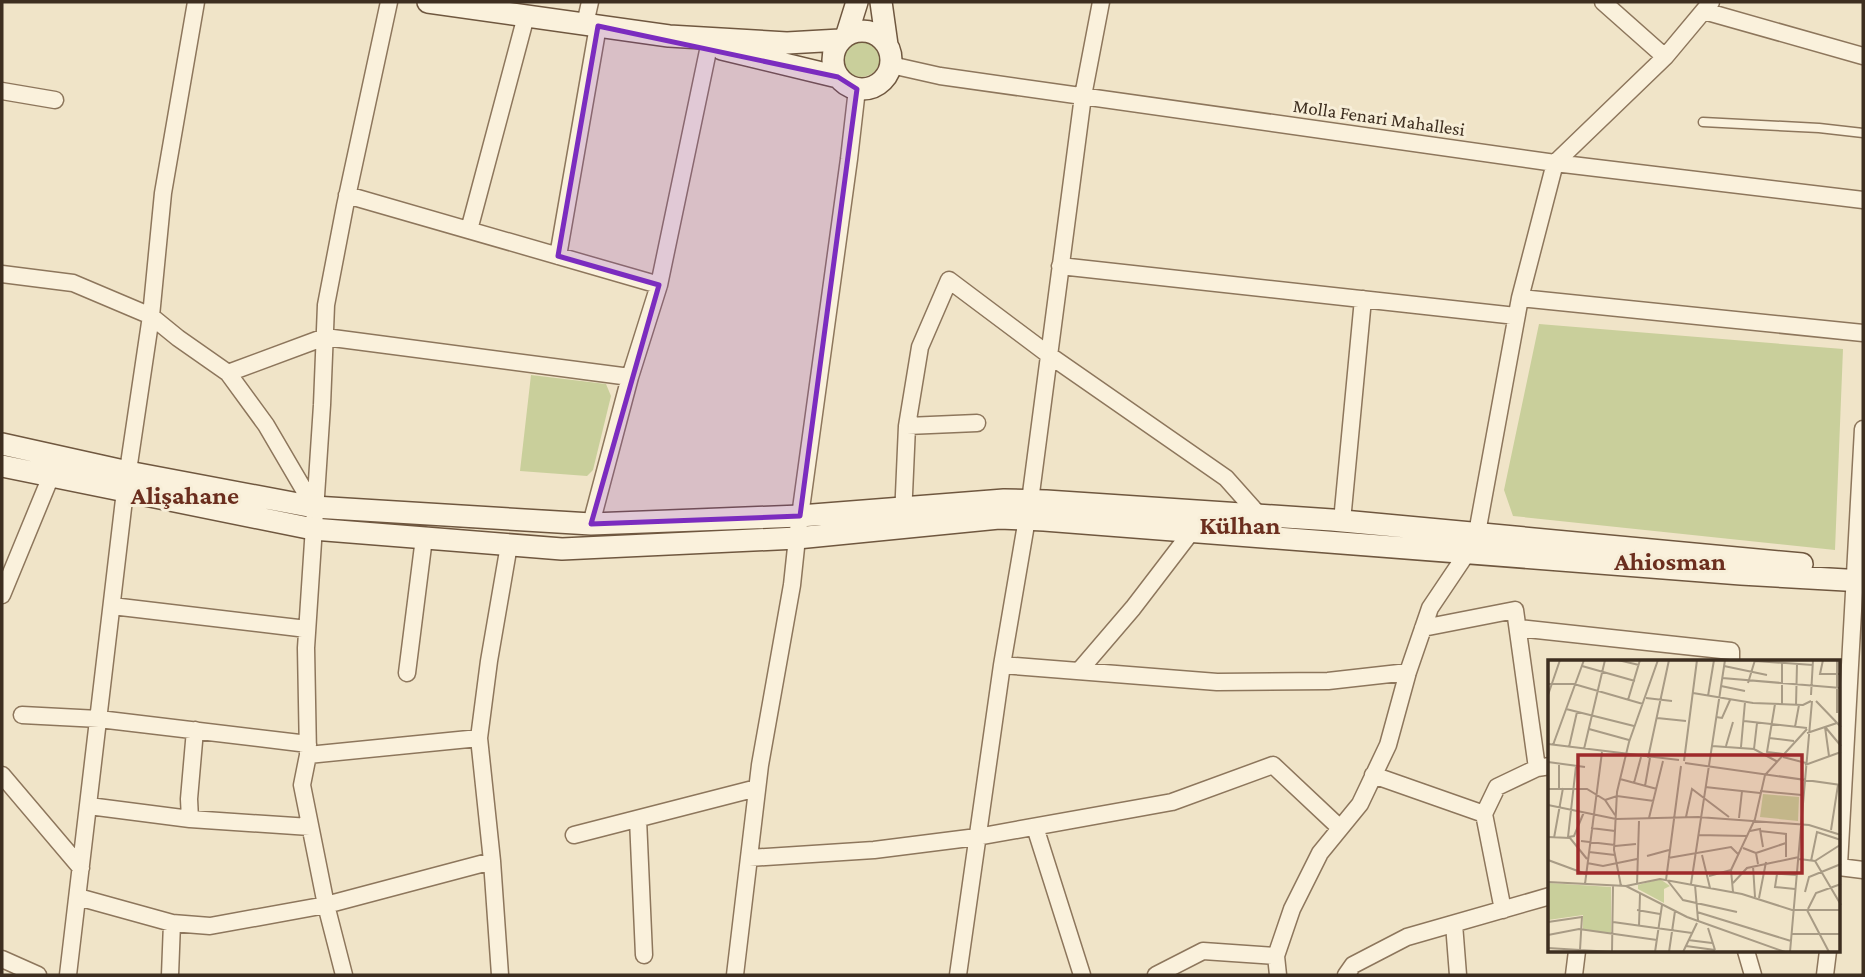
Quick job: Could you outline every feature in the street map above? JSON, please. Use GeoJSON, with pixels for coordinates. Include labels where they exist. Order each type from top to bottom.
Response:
{"type":"FeatureCollection","features":[{"type":"Feature","properties":{"kind":"main road"},"geometry":{"type":"LineString","coordinates":[[428,2],[669,36],[786,43],[844,37],[856,31],[874,33],[882,38],[889,55]]}},
{"type":"Feature","properties":{"kind":"main road"},"geometry":{"type":"LineString","coordinates":[[857,2],[844,37],[833,54],[834,70],[838,77],[857,89],[875,86],[888,74],[889,55],[881,2]]}},
{"type":"Feature","properties":{"kind":"main road"},"geometry":{"type":"LineString","coordinates":[[669,36],[838,77]]}},
{"type":"Feature","properties":{"kind":"main road"},"geometry":{"type":"LineString","coordinates":[[2,444],[127,482],[313,529],[562,549],[797,538],[903,518]]}},
{"type":"Feature","properties":{"kind":"main road"},"geometry":{"type":"LineString","coordinates":[[2,466],[51,476],[127,482],[314,507],[591,524],[800,516],[999,518],[1029,510],[1259,515],[1827,567],[1858,581]]}},
{"type":"Feature","properties":{"kind":"main road"},"geometry":{"type":"LineString","coordinates":[[1029,510],[1192,531],[1858,581]]}},
{"type":"Feature","properties":{"kind":"street"},"geometry":{"type":"LineString","coordinates":[[68,975],[127,482],[151,316],[163,193],[196,2]]}},
{"type":"Feature","properties":{"kind":"street"},"geometry":{"type":"LineString","coordinates":[[344,975],[326,905],[302,785],[308,749],[307,629],[326,305],[389,2]]}},
{"type":"Feature","properties":{"kind":"street"},"geometry":{"type":"LineString","coordinates":[[558,256],[591,25],[590,2]]}},
{"type":"Feature","properties":{"kind":"street"},"geometry":{"type":"LineString","coordinates":[[958,975],[1002,665],[1029,510],[1083,96],[1101,2]]}},
{"type":"Feature","properties":{"kind":"street"},"geometry":{"type":"LineString","coordinates":[[1603,2],[1665,57]]}},
{"type":"Feature","properties":{"kind":"street"},"geometry":{"type":"LineString","coordinates":[[1278,975],[1276,956],[1292,909],[1320,853],[1360,804],[1388,745],[1408,672],[1430,608],[1477,533],[1520,298],[1555,163],[1665,57],[1707,6],[1863,56]]}},
{"type":"Feature","properties":{"kind":"street"},"geometry":{"type":"LineString","coordinates":[[469,230],[526,16]]}},
{"type":"Feature","properties":{"kind":"street"},"geometry":{"type":"LineString","coordinates":[[591,524],[630,377],[659,285],[709,46]]}},
{"type":"Feature","properties":{"kind":"street","name":"Molla Fenari Mahallesi"},"geometry":{"type":"LineString","coordinates":[[889,55],[940,76],[1555,163],[1863,200]]}},
{"type":"Feature","properties":{"kind":"street"},"geometry":{"type":"LineString","coordinates":[[735,975],[757,788],[792,585],[857,89]]}},
{"type":"Feature","properties":{"kind":"street"},"geometry":{"type":"LineString","coordinates":[[2,92],[55,100]]}},
{"type":"Feature","properties":{"kind":"street"},"geometry":{"type":"LineString","coordinates":[[347,195],[659,285]]}},
{"type":"Feature","properties":{"kind":"street"},"geometry":{"type":"LineString","coordinates":[[1060,266],[1517,316]]}},
{"type":"Feature","properties":{"kind":"street"},"geometry":{"type":"LineString","coordinates":[[2,274],[73,283],[151,316],[228,373],[266,425],[314,507]]}},
{"type":"Feature","properties":{"kind":"street"},"geometry":{"type":"LineString","coordinates":[[903,518],[907,426],[920,347],[949,280],[1049,355],[1226,478],[1259,515]]}},
{"type":"Feature","properties":{"kind":"street"},"geometry":{"type":"LineString","coordinates":[[1520,298],[1863,333]]}},
{"type":"Feature","properties":{"kind":"street"},"geometry":{"type":"LineString","coordinates":[[1342,522],[1363,299]]}},
{"type":"Feature","properties":{"kind":"street"},"geometry":{"type":"LineString","coordinates":[[228,373],[325,337],[630,377]]}},
{"type":"Feature","properties":{"kind":"street"},"geometry":{"type":"LineString","coordinates":[[907,426],[977,423]]}},
{"type":"Feature","properties":{"kind":"street"},"geometry":{"type":"LineString","coordinates":[[1840,832],[1858,581],[1863,429]]}},
{"type":"Feature","properties":{"kind":"street"},"geometry":{"type":"LineString","coordinates":[[2,595],[51,476]]}},
{"type":"Feature","properties":{"kind":"street"},"geometry":{"type":"LineString","coordinates":[[1079,671],[1133,608],[1192,531]]}},
{"type":"Feature","properties":{"kind":"street"},"geometry":{"type":"LineString","coordinates":[[407,673],[424,538]]}},
{"type":"Feature","properties":{"kind":"street"},"geometry":{"type":"LineString","coordinates":[[500,975],[479,738],[509,545]]}},
{"type":"Feature","properties":{"kind":"street"},"geometry":{"type":"LineString","coordinates":[[112,606],[307,629]]}},
{"type":"Feature","properties":{"kind":"street"},"geometry":{"type":"LineString","coordinates":[[1423,628],[1515,610],[1544,767],[1497,787],[1484,814],[1503,909]]}},
{"type":"Feature","properties":{"kind":"street"},"geometry":{"type":"LineString","coordinates":[[1518,628],[1731,652],[1731,660]]}},
{"type":"Feature","properties":{"kind":"street"},"geometry":{"type":"LineString","coordinates":[[1002,665],[1217,682],[1328,681],[1408,672]]}},
{"type":"Feature","properties":{"kind":"street"},"geometry":{"type":"LineString","coordinates":[[22,715],[99,719],[195,730],[308,749],[479,738]]}},
{"type":"Feature","properties":{"kind":"street"},"geometry":{"type":"LineString","coordinates":[[190,819],[189,799],[195,730]]}},
{"type":"Feature","properties":{"kind":"street"},"geometry":{"type":"LineString","coordinates":[[749,858],[874,850],[1035,827],[1172,802],[1273,765],[1340,828]]}},
{"type":"Feature","properties":{"kind":"street"},"geometry":{"type":"LineString","coordinates":[[2,775],[81,868]]}},
{"type":"Feature","properties":{"kind":"street"},"geometry":{"type":"LineString","coordinates":[[1373,775],[1484,814]]}},
{"type":"Feature","properties":{"kind":"street"},"geometry":{"type":"LineString","coordinates":[[574,835],[757,788]]}},
{"type":"Feature","properties":{"kind":"street"},"geometry":{"type":"LineString","coordinates":[[89,806],[190,819],[310,827]]}},
{"type":"Feature","properties":{"kind":"street"},"geometry":{"type":"LineString","coordinates":[[638,819],[645,955]]}},
{"type":"Feature","properties":{"kind":"street"},"geometry":{"type":"LineString","coordinates":[[1035,827],[1083,975]]}},
{"type":"Feature","properties":{"kind":"street"},"geometry":{"type":"LineString","coordinates":[[78,897],[172,923],[210,926],[326,905],[492,861]]}},
{"type":"Feature","properties":{"kind":"street"},"geometry":{"type":"LineString","coordinates":[[1840,866],[1863,870]]}},
{"type":"Feature","properties":{"kind":"street"},"geometry":{"type":"LineString","coordinates":[[1346,975],[1353,965],[1408,937],[1548,897]]}},
{"type":"Feature","properties":{"kind":"street"},"geometry":{"type":"LineString","coordinates":[[170,975],[172,923]]}},
{"type":"Feature","properties":{"kind":"street"},"geometry":{"type":"LineString","coordinates":[[1454,924],[1458,975]]}},
{"type":"Feature","properties":{"kind":"street"},"geometry":{"type":"LineString","coordinates":[[1156,975],[1203,951],[1276,956]]}},
{"type":"Feature","properties":{"kind":"street"},"geometry":{"type":"LineString","coordinates":[[1574,975],[1577,953]]}},
{"type":"Feature","properties":{"kind":"street"},"geometry":{"type":"LineString","coordinates":[[1747,953],[1753,975]]}},
{"type":"Feature","properties":{"kind":"street"},"geometry":{"type":"LineString","coordinates":[[1825,975],[1828,953]]}},
{"type":"Feature","properties":{"kind":"street"},"geometry":{"type":"LineString","coordinates":[[2,959],[38,975]]}},
{"type":"Feature","properties":{"kind":"lane"},"geometry":{"type":"LineString","coordinates":[[1703,122],[1863,133]]}},
{"type":"Feature","properties":{"kind":"highlighted area"},"geometry":{"type":"Polygon","coordinates":[[[598,26],[838,77],[857,89],[800,516],[591,524],[659,285],[558,256],[598,26]]]}},
{"type":"Feature","properties":{"kind":"green space"},"geometry":{"type":"Polygon","coordinates":[[[861,39],[875,44],[880,58],[875,72],[861,77],[847,72],[842,58],[847,44],[861,39]]]}},
{"type":"Feature","properties":{"kind":"green space"},"geometry":{"type":"Polygon","coordinates":[[[1539,324],[1843,349],[1835,550],[1513,516],[1504,490],[1539,324]]]}},
{"type":"Feature","properties":{"kind":"green space"},"geometry":{"type":"Polygon","coordinates":[[[531,375],[606,384],[611,396],[593,470],[587,476],[520,471],[531,375]]]}},
{"type":"Feature","properties":{"kind":"district","name":"Alişahane"},"geometry":{"type":"Point","coordinates":[185,495]}},
{"type":"Feature","properties":{"kind":"district","name":"Külhan"},"geometry":{"type":"Point","coordinates":[1240,525]}},
{"type":"Feature","properties":{"kind":"district","name":"Ahiosman"},"geometry":{"type":"Point","coordinates":[1670,561]}}]}
